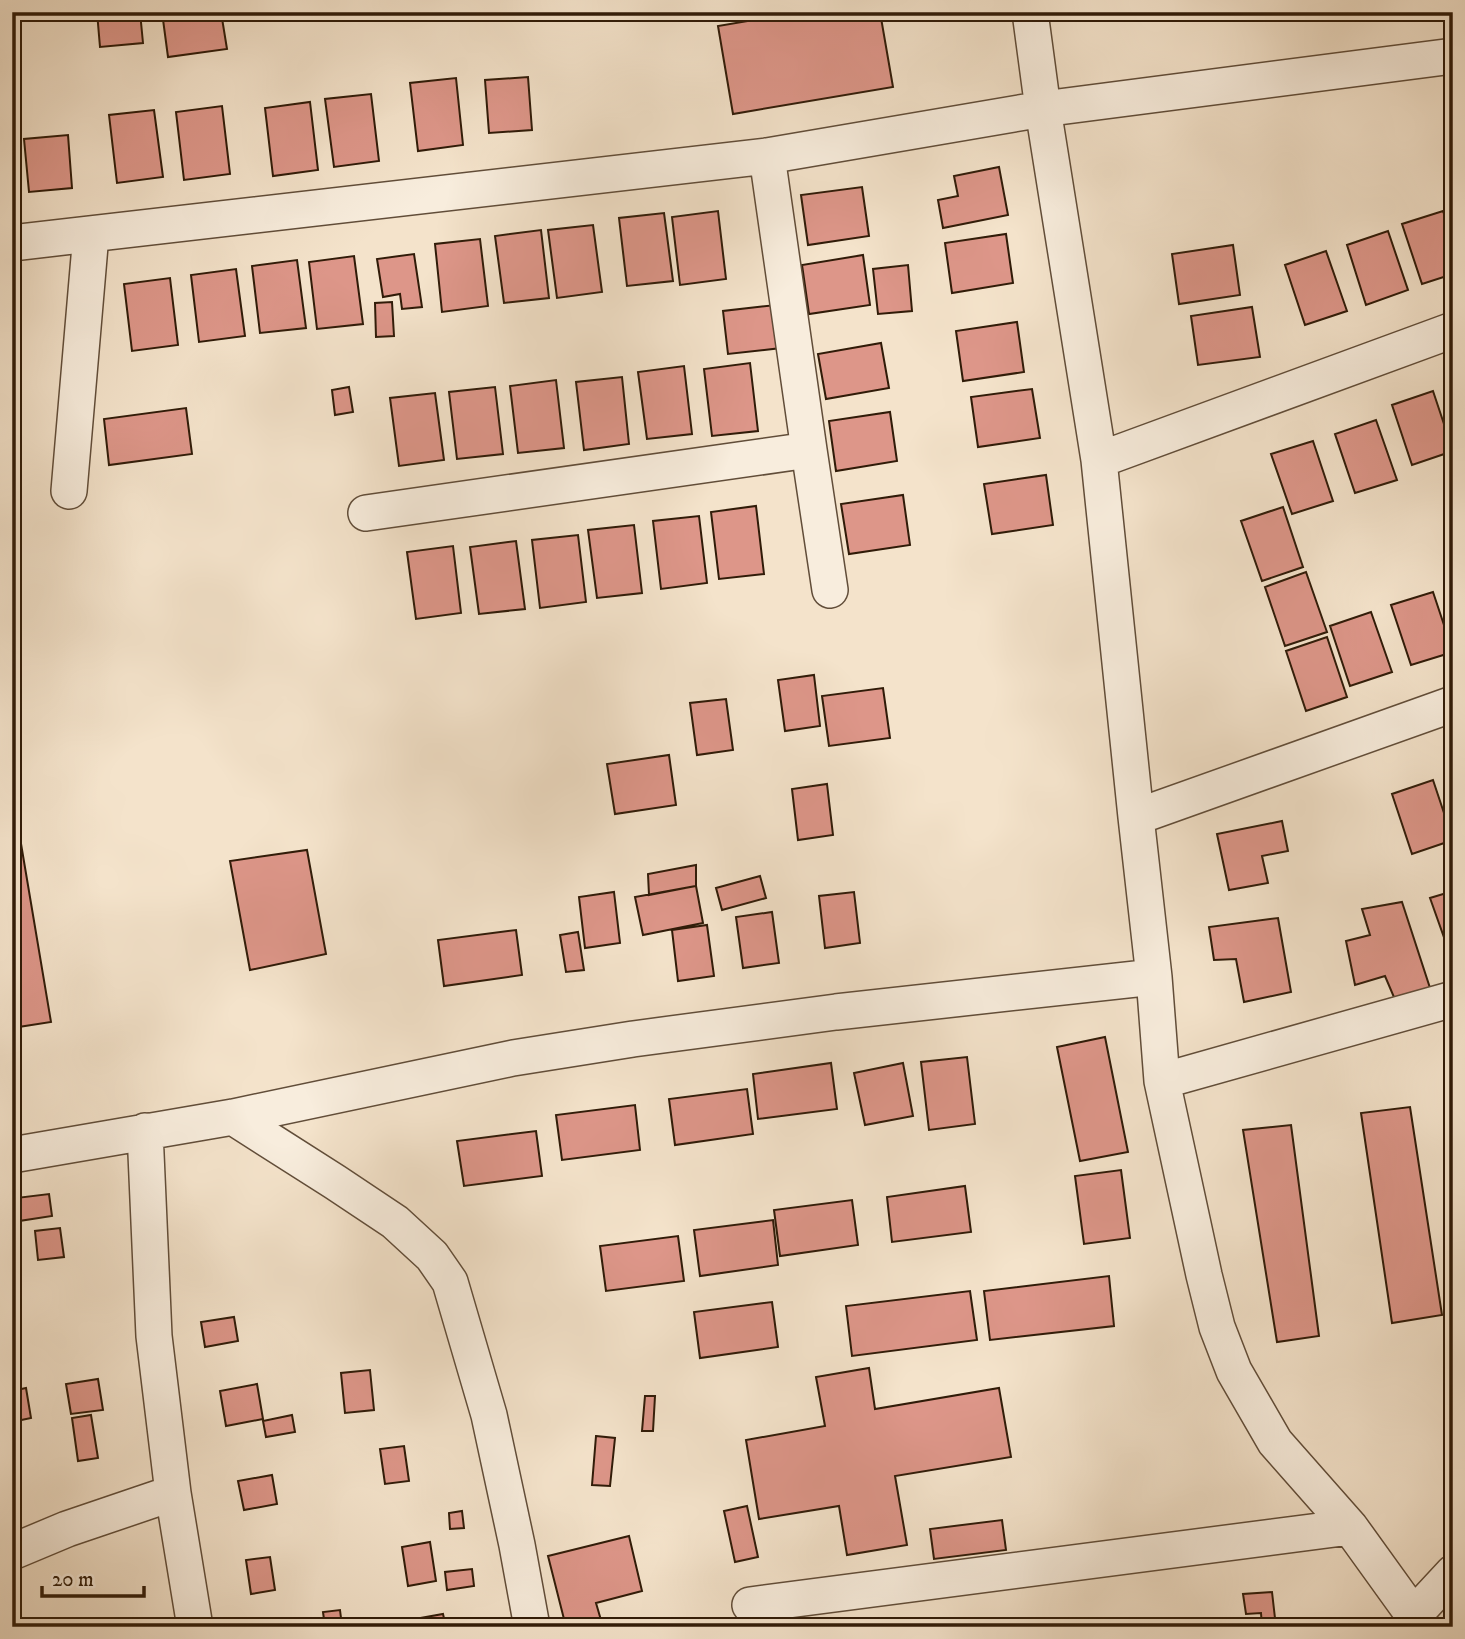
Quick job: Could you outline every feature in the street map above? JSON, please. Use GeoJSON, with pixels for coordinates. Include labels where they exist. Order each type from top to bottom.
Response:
{"type":"FeatureCollection","features":[{"type":"Feature","properties":{"kind":"street"},"geometry":{"type":"LineString","coordinates":[[1030,12],[1099,460],[1163,1081],[1186,1198],[1217,1327],[1234,1371],[1275,1442],[1350,1527],[1418,1621],[1453,1573]]}},
{"type":"Feature","properties":{"kind":"street"},"geometry":{"type":"LineString","coordinates":[[12,243],[767,156],[1043,109],[1453,56]]}},
{"type":"Feature","properties":{"kind":"street"},"geometry":{"type":"LineString","coordinates":[[767,156],[830,590]]}},
{"type":"Feature","properties":{"kind":"street"},"geometry":{"type":"LineString","coordinates":[[69,491],[91,234]]}},
{"type":"Feature","properties":{"kind":"street"},"geometry":{"type":"LineString","coordinates":[[1099,460],[1453,330]]}},
{"type":"Feature","properties":{"kind":"street"},"geometry":{"type":"LineString","coordinates":[[366,513],[808,450]]}},
{"type":"Feature","properties":{"kind":"street"},"geometry":{"type":"LineString","coordinates":[[1136,817],[1453,704]]}},
{"type":"Feature","properties":{"kind":"street"},"geometry":{"type":"LineString","coordinates":[[12,1155],[233,1117],[513,1058],[633,1039],[836,1012],[1154,977]]}},
{"type":"Feature","properties":{"kind":"street"},"geometry":{"type":"LineString","coordinates":[[1163,1081],[1453,999]]}},
{"type":"Feature","properties":{"kind":"street"},"geometry":{"type":"LineString","coordinates":[[233,1117],[395,1222],[432,1256],[450,1282],[489,1415],[531,1627]]}},
{"type":"Feature","properties":{"kind":"street"},"geometry":{"type":"LineString","coordinates":[[145,1131],[154,1336],[173,1493],[195,1627]]}},
{"type":"Feature","properties":{"kind":"street"},"geometry":{"type":"LineString","coordinates":[[12,1552],[67,1529],[173,1493]]}},
{"type":"Feature","properties":{"kind":"street"},"geometry":{"type":"LineString","coordinates":[[750,1605],[1350,1527]]}},
{"type":"Feature","properties":{"kind":"building"},"geometry":{"type":"Polygon","coordinates":[[[97,12],[140,12],[143,43],[100,47],[97,12]]]}},
{"type":"Feature","properties":{"kind":"building"},"geometry":{"type":"Polygon","coordinates":[[[162,12],[221,12],[227,49],[168,57],[162,12]]]}},
{"type":"Feature","properties":{"kind":"building"},"geometry":{"type":"Polygon","coordinates":[[[800,12],[880,12],[893,87],[733,114],[718,26],[800,12]]]}},
{"type":"Feature","properties":{"kind":"building"},"geometry":{"type":"Polygon","coordinates":[[[528,77],[532,130],[489,133],[485,80],[528,77]]]}},
{"type":"Feature","properties":{"kind":"building"},"geometry":{"type":"Polygon","coordinates":[[[456,78],[463,145],[418,151],[410,83],[456,78]]]}},
{"type":"Feature","properties":{"kind":"building"},"geometry":{"type":"Polygon","coordinates":[[[371,94],[379,161],[334,167],[325,99],[371,94]]]}},
{"type":"Feature","properties":{"kind":"building"},"geometry":{"type":"Polygon","coordinates":[[[310,102],[318,170],[273,176],[265,108],[310,102]]]}},
{"type":"Feature","properties":{"kind":"building"},"geometry":{"type":"Polygon","coordinates":[[[222,106],[230,174],[184,180],[176,112],[222,106]]]}},
{"type":"Feature","properties":{"kind":"building"},"geometry":{"type":"Polygon","coordinates":[[[154,110],[163,177],[117,183],[109,115],[154,110]]]}},
{"type":"Feature","properties":{"kind":"building"},"geometry":{"type":"Polygon","coordinates":[[[68,135],[72,188],[29,192],[24,139],[68,135]]]}},
{"type":"Feature","properties":{"kind":"building"},"geometry":{"type":"Polygon","coordinates":[[[999,167],[1008,215],[943,228],[938,200],[958,196],[954,176],[999,167]]]}},
{"type":"Feature","properties":{"kind":"building"},"geometry":{"type":"Polygon","coordinates":[[[862,187],[869,236],[808,245],[801,195],[862,187]]]}},
{"type":"Feature","properties":{"kind":"building"},"geometry":{"type":"Polygon","coordinates":[[[718,211],[726,279],[680,285],[672,217],[718,211]]]}},
{"type":"Feature","properties":{"kind":"building"},"geometry":{"type":"Polygon","coordinates":[[[1443,211],[1453,240],[1453,274],[1422,284],[1402,224],[1443,211]]]}},
{"type":"Feature","properties":{"kind":"building"},"geometry":{"type":"Polygon","coordinates":[[[664,213],[673,281],[627,286],[619,218],[664,213]]]}},
{"type":"Feature","properties":{"kind":"building"},"geometry":{"type":"Polygon","coordinates":[[[593,225],[602,292],[557,298],[548,230],[593,225]]]}},
{"type":"Feature","properties":{"kind":"building"},"geometry":{"type":"Polygon","coordinates":[[[541,230],[549,298],[504,303],[495,236],[541,230]]]}},
{"type":"Feature","properties":{"kind":"building"},"geometry":{"type":"Polygon","coordinates":[[[1388,231],[1408,290],[1366,305],[1347,245],[1388,231]]]}},
{"type":"Feature","properties":{"kind":"building"},"geometry":{"type":"Polygon","coordinates":[[[1006,234],[1013,283],[952,293],[945,243],[1006,234]]]}},
{"type":"Feature","properties":{"kind":"building"},"geometry":{"type":"Polygon","coordinates":[[[480,239],[488,306],[442,312],[435,244],[480,239]]]}},
{"type":"Feature","properties":{"kind":"building"},"geometry":{"type":"Polygon","coordinates":[[[1233,245],[1240,295],[1179,304],[1172,254],[1233,245]]]}},
{"type":"Feature","properties":{"kind":"building"},"geometry":{"type":"Polygon","coordinates":[[[1326,251],[1347,311],[1305,325],[1285,265],[1326,251]]]}},
{"type":"Feature","properties":{"kind":"building"},"geometry":{"type":"Polygon","coordinates":[[[414,254],[422,307],[402,309],[400,294],[383,297],[377,259],[414,254]]]}},
{"type":"Feature","properties":{"kind":"building"},"geometry":{"type":"Polygon","coordinates":[[[863,255],[870,305],[809,314],[802,265],[863,255]]]}},
{"type":"Feature","properties":{"kind":"building"},"geometry":{"type":"Polygon","coordinates":[[[354,256],[363,324],[317,329],[309,262],[354,256]]]}},
{"type":"Feature","properties":{"kind":"building"},"geometry":{"type":"Polygon","coordinates":[[[297,260],[306,328],[260,333],[252,266],[297,260]]]}},
{"type":"Feature","properties":{"kind":"building"},"geometry":{"type":"Polygon","coordinates":[[[908,265],[912,311],[878,314],[873,269],[908,265]]]}},
{"type":"Feature","properties":{"kind":"building"},"geometry":{"type":"Polygon","coordinates":[[[236,269],[245,336],[199,342],[191,275],[236,269]]]}},
{"type":"Feature","properties":{"kind":"building"},"geometry":{"type":"Polygon","coordinates":[[[170,278],[178,345],[132,351],[124,284],[170,278]]]}},
{"type":"Feature","properties":{"kind":"building"},"geometry":{"type":"Polygon","coordinates":[[[392,302],[394,336],[376,337],[375,303],[392,302]]]}},
{"type":"Feature","properties":{"kind":"building"},"geometry":{"type":"Polygon","coordinates":[[[776,305],[781,348],[728,354],[723,311],[776,305]]]}},
{"type":"Feature","properties":{"kind":"building"},"geometry":{"type":"Polygon","coordinates":[[[1252,307],[1260,357],[1198,365],[1191,316],[1252,307]]]}},
{"type":"Feature","properties":{"kind":"building"},"geometry":{"type":"Polygon","coordinates":[[[1017,322],[1024,372],[963,381],[956,331],[1017,322]]]}},
{"type":"Feature","properties":{"kind":"building"},"geometry":{"type":"Polygon","coordinates":[[[881,343],[889,388],[826,399],[818,354],[881,343]]]}},
{"type":"Feature","properties":{"kind":"building"},"geometry":{"type":"Polygon","coordinates":[[[750,363],[758,431],[712,436],[704,369],[750,363]]]}},
{"type":"Feature","properties":{"kind":"building"},"geometry":{"type":"Polygon","coordinates":[[[684,366],[692,434],[647,439],[638,372],[684,366]]]}},
{"type":"Feature","properties":{"kind":"building"},"geometry":{"type":"Polygon","coordinates":[[[622,377],[629,444],[584,450],[576,382],[622,377]]]}},
{"type":"Feature","properties":{"kind":"building"},"geometry":{"type":"Polygon","coordinates":[[[556,380],[564,448],[518,453],[510,386],[556,380]]]}},
{"type":"Feature","properties":{"kind":"building"},"geometry":{"type":"Polygon","coordinates":[[[349,387],[353,412],[335,415],[332,390],[349,387]]]}},
{"type":"Feature","properties":{"kind":"building"},"geometry":{"type":"Polygon","coordinates":[[[495,387],[503,454],[457,459],[449,392],[495,387]]]}},
{"type":"Feature","properties":{"kind":"building"},"geometry":{"type":"Polygon","coordinates":[[[1032,389],[1040,438],[978,447],[971,397],[1032,389]]]}},
{"type":"Feature","properties":{"kind":"building"},"geometry":{"type":"Polygon","coordinates":[[[1433,391],[1453,451],[1412,465],[1392,405],[1433,391]]]}},
{"type":"Feature","properties":{"kind":"building"},"geometry":{"type":"Polygon","coordinates":[[[435,393],[444,460],[399,466],[390,398],[435,393]]]}},
{"type":"Feature","properties":{"kind":"building"},"geometry":{"type":"Polygon","coordinates":[[[186,408],[192,454],[109,465],[104,419],[186,408]]]}},
{"type":"Feature","properties":{"kind":"building"},"geometry":{"type":"Polygon","coordinates":[[[890,412],[897,461],[836,471],[829,421],[890,412]]]}},
{"type":"Feature","properties":{"kind":"building"},"geometry":{"type":"Polygon","coordinates":[[[1376,420],[1397,480],[1355,493],[1335,434],[1376,420]]]}},
{"type":"Feature","properties":{"kind":"building"},"geometry":{"type":"Polygon","coordinates":[[[1313,441],[1333,501],[1292,514],[1271,454],[1313,441]]]}},
{"type":"Feature","properties":{"kind":"building"},"geometry":{"type":"Polygon","coordinates":[[[1046,475],[1053,525],[992,534],[984,484],[1046,475]]]}},
{"type":"Feature","properties":{"kind":"building"},"geometry":{"type":"Polygon","coordinates":[[[903,495],[910,545],[849,554],[841,504],[903,495]]]}},
{"type":"Feature","properties":{"kind":"building"},"geometry":{"type":"Polygon","coordinates":[[[756,506],[764,574],[719,579],[711,512],[756,506]]]}},
{"type":"Feature","properties":{"kind":"building"},"geometry":{"type":"Polygon","coordinates":[[[1283,507],[1303,567],[1262,581],[1241,521],[1283,507]]]}},
{"type":"Feature","properties":{"kind":"building"},"geometry":{"type":"Polygon","coordinates":[[[699,516],[707,583],[661,589],[653,521],[699,516]]]}},
{"type":"Feature","properties":{"kind":"building"},"geometry":{"type":"Polygon","coordinates":[[[634,525],[642,593],[597,598],[588,530],[634,525]]]}},
{"type":"Feature","properties":{"kind":"building"},"geometry":{"type":"Polygon","coordinates":[[[578,535],[586,602],[540,608],[532,540],[578,535]]]}},
{"type":"Feature","properties":{"kind":"building"},"geometry":{"type":"Polygon","coordinates":[[[516,541],[525,609],[479,614],[470,547],[516,541]]]}},
{"type":"Feature","properties":{"kind":"building"},"geometry":{"type":"Polygon","coordinates":[[[453,546],[461,613],[416,619],[407,552],[453,546]]]}},
{"type":"Feature","properties":{"kind":"building"},"geometry":{"type":"Polygon","coordinates":[[[1306,572],[1327,632],[1285,646],[1265,587],[1306,572]]]}},
{"type":"Feature","properties":{"kind":"building"},"geometry":{"type":"Polygon","coordinates":[[[1433,592],[1453,652],[1411,665],[1391,605],[1433,592]]]}},
{"type":"Feature","properties":{"kind":"building"},"geometry":{"type":"Polygon","coordinates":[[[1371,612],[1392,672],[1350,686],[1330,626],[1371,612]]]}},
{"type":"Feature","properties":{"kind":"building"},"geometry":{"type":"Polygon","coordinates":[[[1327,637],[1347,697],[1306,711],[1286,651],[1327,637]]]}},
{"type":"Feature","properties":{"kind":"building"},"geometry":{"type":"Polygon","coordinates":[[[814,675],[820,726],[785,731],[778,680],[814,675]]]}},
{"type":"Feature","properties":{"kind":"building"},"geometry":{"type":"Polygon","coordinates":[[[883,688],[890,738],[829,746],[822,696],[883,688]]]}},
{"type":"Feature","properties":{"kind":"building"},"geometry":{"type":"Polygon","coordinates":[[[726,699],[733,750],[697,755],[690,703],[726,699]]]}},
{"type":"Feature","properties":{"kind":"building"},"geometry":{"type":"Polygon","coordinates":[[[669,755],[676,805],[615,814],[607,764],[669,755]]]}},
{"type":"Feature","properties":{"kind":"building"},"geometry":{"type":"Polygon","coordinates":[[[1433,780],[1453,840],[1412,854],[1392,794],[1433,780]]]}},
{"type":"Feature","properties":{"kind":"building"},"geometry":{"type":"Polygon","coordinates":[[[827,784],[833,835],[798,840],[792,789],[827,784]]]}},
{"type":"Feature","properties":{"kind":"building"},"geometry":{"type":"Polygon","coordinates":[[[16,814],[51,1022],[12,1028],[12,815],[16,814]]]}},
{"type":"Feature","properties":{"kind":"building"},"geometry":{"type":"Polygon","coordinates":[[[1282,821],[1288,851],[1262,856],[1268,883],[1229,890],[1217,834],[1282,821]]]}},
{"type":"Feature","properties":{"kind":"building"},"geometry":{"type":"Polygon","coordinates":[[[307,850],[326,954],[250,970],[230,861],[307,850]]]}},
{"type":"Feature","properties":{"kind":"building"},"geometry":{"type":"Polygon","coordinates":[[[696,865],[696,886],[649,895],[648,874],[696,865]]]}},
{"type":"Feature","properties":{"kind":"building"},"geometry":{"type":"Polygon","coordinates":[[[760,876],[766,898],[722,910],[716,888],[760,876]]]}},
{"type":"Feature","properties":{"kind":"building"},"geometry":{"type":"Polygon","coordinates":[[[696,886],[703,923],[643,935],[635,897],[696,886]]]}},
{"type":"Feature","properties":{"kind":"building"},"geometry":{"type":"Polygon","coordinates":[[[1453,891],[1453,941],[1446,943],[1430,898],[1453,891]]]}},
{"type":"Feature","properties":{"kind":"building"},"geometry":{"type":"Polygon","coordinates":[[[614,892],[620,943],[585,948],[579,897],[614,892]]]}},
{"type":"Feature","properties":{"kind":"building"},"geometry":{"type":"Polygon","coordinates":[[[854,892],[860,943],[825,948],[819,896],[854,892]]]}},
{"type":"Feature","properties":{"kind":"building"},"geometry":{"type":"Polygon","coordinates":[[[1402,902],[1430,988],[1396,1002],[1385,976],[1355,985],[1346,941],[1370,935],[1362,909],[1402,902]]]}},
{"type":"Feature","properties":{"kind":"building"},"geometry":{"type":"Polygon","coordinates":[[[772,912],[779,963],[743,968],[736,917],[772,912]]]}},
{"type":"Feature","properties":{"kind":"building"},"geometry":{"type":"Polygon","coordinates":[[[1278,918],[1291,992],[1244,1002],[1236,959],[1214,960],[1209,927],[1278,918]]]}},
{"type":"Feature","properties":{"kind":"building"},"geometry":{"type":"Polygon","coordinates":[[[707,925],[714,976],[678,981],[672,930],[707,925]]]}},
{"type":"Feature","properties":{"kind":"building"},"geometry":{"type":"Polygon","coordinates":[[[516,930],[522,975],[444,986],[438,940],[516,930]]]}},
{"type":"Feature","properties":{"kind":"building"},"geometry":{"type":"Polygon","coordinates":[[[578,932],[584,970],[566,972],[560,935],[578,932]]]}},
{"type":"Feature","properties":{"kind":"building"},"geometry":{"type":"Polygon","coordinates":[[[1105,1037],[1128,1152],[1080,1161],[1057,1047],[1105,1037]]]}},
{"type":"Feature","properties":{"kind":"building"},"geometry":{"type":"Polygon","coordinates":[[[967,1057],[975,1124],[929,1130],[921,1062],[967,1057]]]}},
{"type":"Feature","properties":{"kind":"building"},"geometry":{"type":"Polygon","coordinates":[[[831,1063],[837,1109],[758,1119],[753,1074],[831,1063]]]}},
{"type":"Feature","properties":{"kind":"building"},"geometry":{"type":"Polygon","coordinates":[[[903,1063],[913,1116],[865,1125],[854,1073],[903,1063]]]}},
{"type":"Feature","properties":{"kind":"building"},"geometry":{"type":"Polygon","coordinates":[[[747,1089],[753,1134],[675,1145],[669,1099],[747,1089]]]}},
{"type":"Feature","properties":{"kind":"building"},"geometry":{"type":"Polygon","coordinates":[[[635,1105],[640,1150],[562,1160],[556,1115],[635,1105]]]}},
{"type":"Feature","properties":{"kind":"building"},"geometry":{"type":"Polygon","coordinates":[[[1410,1107],[1442,1315],[1392,1323],[1361,1113],[1410,1107]]]}},
{"type":"Feature","properties":{"kind":"building"},"geometry":{"type":"Polygon","coordinates":[[[1291,1125],[1319,1336],[1277,1342],[1243,1130],[1291,1125]]]}},
{"type":"Feature","properties":{"kind":"building"},"geometry":{"type":"Polygon","coordinates":[[[536,1131],[542,1176],[464,1186],[457,1141],[536,1131]]]}},
{"type":"Feature","properties":{"kind":"building"},"geometry":{"type":"Polygon","coordinates":[[[1121,1170],[1130,1238],[1084,1244],[1075,1176],[1121,1170]]]}},
{"type":"Feature","properties":{"kind":"building"},"geometry":{"type":"Polygon","coordinates":[[[965,1186],[971,1232],[892,1242],[887,1197],[965,1186]]]}},
{"type":"Feature","properties":{"kind":"building"},"geometry":{"type":"Polygon","coordinates":[[[49,1194],[52,1216],[19,1221],[16,1198],[49,1194]]]}},
{"type":"Feature","properties":{"kind":"building"},"geometry":{"type":"Polygon","coordinates":[[[852,1200],[858,1245],[780,1256],[774,1210],[852,1200]]]}},
{"type":"Feature","properties":{"kind":"building"},"geometry":{"type":"Polygon","coordinates":[[[773,1220],[778,1265],[700,1276],[694,1230],[773,1220]]]}},
{"type":"Feature","properties":{"kind":"building"},"geometry":{"type":"Polygon","coordinates":[[[60,1228],[64,1257],[38,1260],[35,1231],[60,1228]]]}},
{"type":"Feature","properties":{"kind":"building"},"geometry":{"type":"Polygon","coordinates":[[[678,1236],[684,1281],[606,1291],[600,1246],[678,1236]]]}},
{"type":"Feature","properties":{"kind":"building"},"geometry":{"type":"Polygon","coordinates":[[[1109,1276],[1114,1326],[990,1340],[984,1291],[1109,1276]]]}},
{"type":"Feature","properties":{"kind":"building"},"geometry":{"type":"Polygon","coordinates":[[[970,1291],[977,1340],[852,1356],[846,1306],[970,1291]]]}},
{"type":"Feature","properties":{"kind":"building"},"geometry":{"type":"Polygon","coordinates":[[[772,1302],[778,1347],[700,1358],[694,1312],[772,1302]]]}},
{"type":"Feature","properties":{"kind":"building"},"geometry":{"type":"Polygon","coordinates":[[[234,1317],[238,1341],[205,1347],[201,1322],[234,1317]]]}},
{"type":"Feature","properties":{"kind":"building"},"geometry":{"type":"Polygon","coordinates":[[[869,1368],[875,1409],[999,1388],[1011,1457],[895,1476],[907,1545],[847,1555],[839,1506],[759,1519],[746,1440],[825,1426],[816,1377],[869,1368]]]}},
{"type":"Feature","properties":{"kind":"building"},"geometry":{"type":"Polygon","coordinates":[[[370,1370],[374,1410],[345,1413],[341,1373],[370,1370]]]}},
{"type":"Feature","properties":{"kind":"building"},"geometry":{"type":"Polygon","coordinates":[[[98,1379],[103,1410],[71,1414],[66,1384],[98,1379]]]}},
{"type":"Feature","properties":{"kind":"building"},"geometry":{"type":"Polygon","coordinates":[[[257,1384],[263,1419],[226,1426],[220,1391],[257,1384]]]}},
{"type":"Feature","properties":{"kind":"building"},"geometry":{"type":"Polygon","coordinates":[[[26,1388],[31,1418],[12,1422],[12,1391],[26,1388]]]}},
{"type":"Feature","properties":{"kind":"building"},"geometry":{"type":"Polygon","coordinates":[[[645,1396],[655,1396],[653,1431],[642,1431],[645,1396]]]}},
{"type":"Feature","properties":{"kind":"building"},"geometry":{"type":"Polygon","coordinates":[[[91,1415],[98,1458],[78,1461],[72,1418],[91,1415]]]}},
{"type":"Feature","properties":{"kind":"building"},"geometry":{"type":"Polygon","coordinates":[[[292,1415],[295,1432],[266,1437],[263,1421],[292,1415]]]}},
{"type":"Feature","properties":{"kind":"building"},"geometry":{"type":"Polygon","coordinates":[[[596,1436],[615,1438],[610,1486],[592,1485],[596,1436]]]}},
{"type":"Feature","properties":{"kind":"building"},"geometry":{"type":"Polygon","coordinates":[[[404,1446],[409,1481],[385,1484],[380,1449],[404,1446]]]}},
{"type":"Feature","properties":{"kind":"building"},"geometry":{"type":"Polygon","coordinates":[[[272,1475],[277,1504],[244,1510],[238,1481],[272,1475]]]}},
{"type":"Feature","properties":{"kind":"building"},"geometry":{"type":"Polygon","coordinates":[[[747,1506],[758,1557],[735,1562],[724,1511],[747,1506]]]}},
{"type":"Feature","properties":{"kind":"building"},"geometry":{"type":"Polygon","coordinates":[[[462,1511],[464,1528],[450,1529],[449,1513],[462,1511]]]}},
{"type":"Feature","properties":{"kind":"building"},"geometry":{"type":"Polygon","coordinates":[[[1002,1520],[1006,1550],[934,1559],[930,1529],[1002,1520]]]}},
{"type":"Feature","properties":{"kind":"building"},"geometry":{"type":"Polygon","coordinates":[[[629,1536],[642,1591],[596,1603],[603,1627],[566,1627],[548,1556],[629,1536]]]}},
{"type":"Feature","properties":{"kind":"building"},"geometry":{"type":"Polygon","coordinates":[[[430,1542],[436,1581],[408,1586],[402,1547],[430,1542]]]}},
{"type":"Feature","properties":{"kind":"building"},"geometry":{"type":"Polygon","coordinates":[[[270,1557],[275,1590],[251,1594],[246,1560],[270,1557]]]}},
{"type":"Feature","properties":{"kind":"building"},"geometry":{"type":"Polygon","coordinates":[[[472,1569],[474,1586],[447,1590],[445,1572],[472,1569]]]}},
{"type":"Feature","properties":{"kind":"building"},"geometry":{"type":"Polygon","coordinates":[[[1272,1592],[1276,1627],[1262,1627],[1261,1613],[1246,1614],[1243,1594],[1272,1592]]]}},
{"type":"Feature","properties":{"kind":"building"},"geometry":{"type":"Polygon","coordinates":[[[340,1610],[342,1626],[325,1627],[323,1612],[340,1610]]]}},
{"type":"Feature","properties":{"kind":"building"},"geometry":{"type":"Polygon","coordinates":[[[443,1614],[446,1627],[422,1627],[420,1618],[443,1614]]]}}]}
